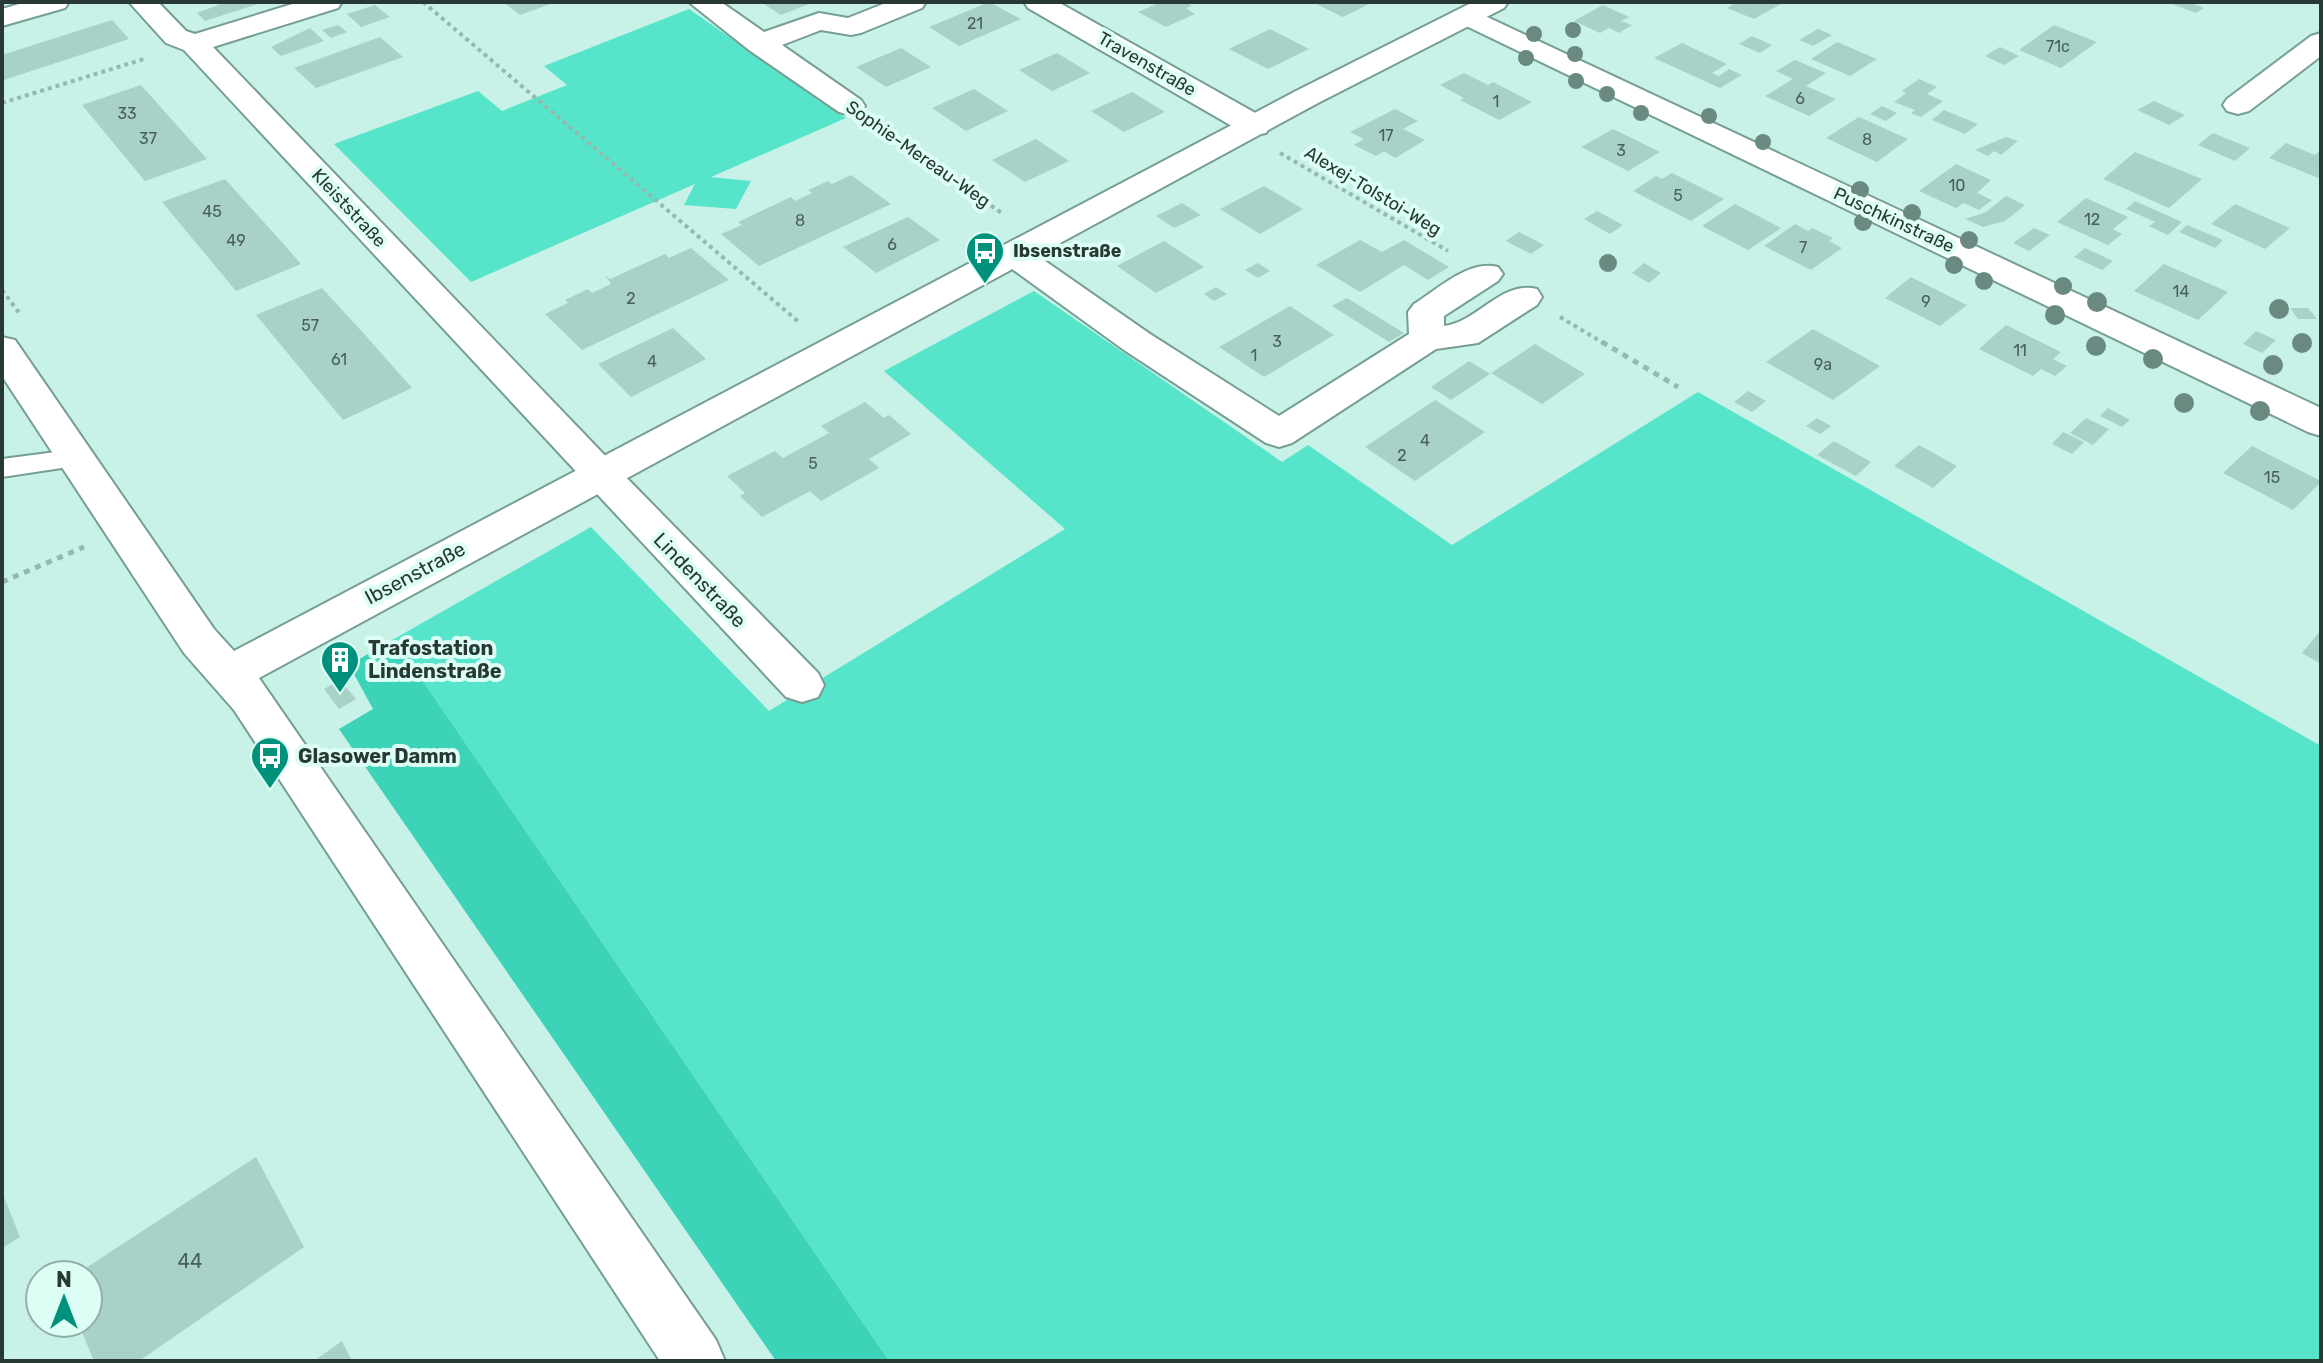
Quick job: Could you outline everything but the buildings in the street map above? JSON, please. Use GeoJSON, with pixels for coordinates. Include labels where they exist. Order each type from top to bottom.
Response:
{"type":"FeatureCollection","features":[{"type":"Feature","properties":{"kind":"street"},"geometry":{"type":"LineString","coordinates":[[2,18],[55,2]]}},
{"type":"Feature","properties":{"kind":"street","name":"Kleiststraße"},"geometry":{"type":"LineString","coordinates":[[143,2],[176,37],[194,44],[599,474]]}},
{"type":"Feature","properties":{"kind":"street"},"geometry":{"type":"LineString","coordinates":[[194,44],[328,2]]}},
{"type":"Feature","properties":{"kind":"street"},"geometry":{"type":"LineString","coordinates":[[795,70],[912,2]]}},
{"type":"Feature","properties":{"kind":"street","name":"Travenstraße"},"geometry":{"type":"LineString","coordinates":[[1038,2],[1250,129]]}},
{"type":"Feature","properties":{"kind":"street","name":"Sophie-Mereau-Weg"},"geometry":{"type":"LineString","coordinates":[[704,3],[850,106]]}},
{"type":"Feature","properties":{"kind":"street","name":"Ibsenstraße"},"geometry":{"type":"LineString","coordinates":[[228,674],[1026,247],[1481,9]]}},
{"type":"Feature","properties":{"kind":"street","name":"Puschkinstraße"},"geometry":{"type":"LineString","coordinates":[[1481,9],[2321,423]]}},
{"type":"Feature","properties":{"kind":"street"},"geometry":{"type":"LineString","coordinates":[[759,44],[819,21],[842,44]]}},
{"type":"Feature","properties":{"kind":"street"},"geometry":{"type":"LineString","coordinates":[[2238,105],[2321,42]]}},
{"type":"Feature","properties":{"kind":"street"},"geometry":{"type":"LineString","coordinates":[[1026,247],[1137,342],[1279,434],[1427,339],[1465,335],[1525,297]]}},
{"type":"Feature","properties":{"kind":"street"},"geometry":{"type":"LineString","coordinates":[[1427,339],[1426,312],[1486,274]]}},
{"type":"Feature","properties":{"kind":"street"},"geometry":{"type":"LineString","coordinates":[[2,348],[79,458],[199,641],[250,698],[695,1361]]}},
{"type":"Feature","properties":{"kind":"street","name":"Lindenstraße"},"geometry":{"type":"LineString","coordinates":[[599,474],[802,685]]}},
{"type":"Feature","properties":{"kind":"lane"},"geometry":{"type":"LineString","coordinates":[[2,468],[79,458]]}},
{"type":"Feature","properties":{"kind":"path"},"geometry":{"type":"LineString","coordinates":[[423,2],[832,350]]}},
{"type":"Feature","properties":{"kind":"path"},"geometry":{"type":"LineString","coordinates":[[2,103],[194,44]]}},
{"type":"Feature","properties":{"kind":"path","name":"Sophie-Mereau-Weg"},"geometry":{"type":"LineString","coordinates":[[850,106],[1026,247]]}},
{"type":"Feature","properties":{"kind":"path","name":"Alexej-Tolstoi-Weg"},"geometry":{"type":"LineString","coordinates":[[1250,129],[1486,274]]}},
{"type":"Feature","properties":{"kind":"path"},"geometry":{"type":"LineString","coordinates":[[1525,297],[1678,387]]}},
{"type":"Feature","properties":{"kind":"path"},"geometry":{"type":"LineString","coordinates":[[2,582],[125,529]]}},
{"type":"Feature","properties":{"kind":"green space"},"geometry":{"type":"Polygon","coordinates":[[[689,9],[846,118],[711,177],[751,181],[736,209],[684,205],[695,184],[471,282],[334,144],[478,91],[502,111],[567,85],[544,66],[689,9]]]}},
{"type":"Feature","properties":{"kind":"green space"},"geometry":{"type":"Polygon","coordinates":[[[1034,291],[1282,462],[1308,445],[1452,545],[1698,392],[2321,746],[2321,1361],[889,1361],[394,639],[591,527],[769,711],[1065,529],[884,371],[1034,291]]]}},
{"type":"Feature","properties":{"kind":"green space"},"geometry":{"type":"Polygon","coordinates":[[[394,639],[889,1361],[776,1361],[339,729],[373,709],[349,665],[394,639]]]}},
{"type":"Feature","properties":{"kind":"place","name":"Ibsenstraße"},"geometry":{"type":"Point","coordinates":[985,285]}},
{"type":"Feature","properties":{"kind":"place","name":"Trafostation Lindenstraße"},"geometry":{"type":"Point","coordinates":[340,694]}},
{"type":"Feature","properties":{"kind":"place","name":"Glasower Damm"},"geometry":{"type":"Point","coordinates":[270,790]}}]}
